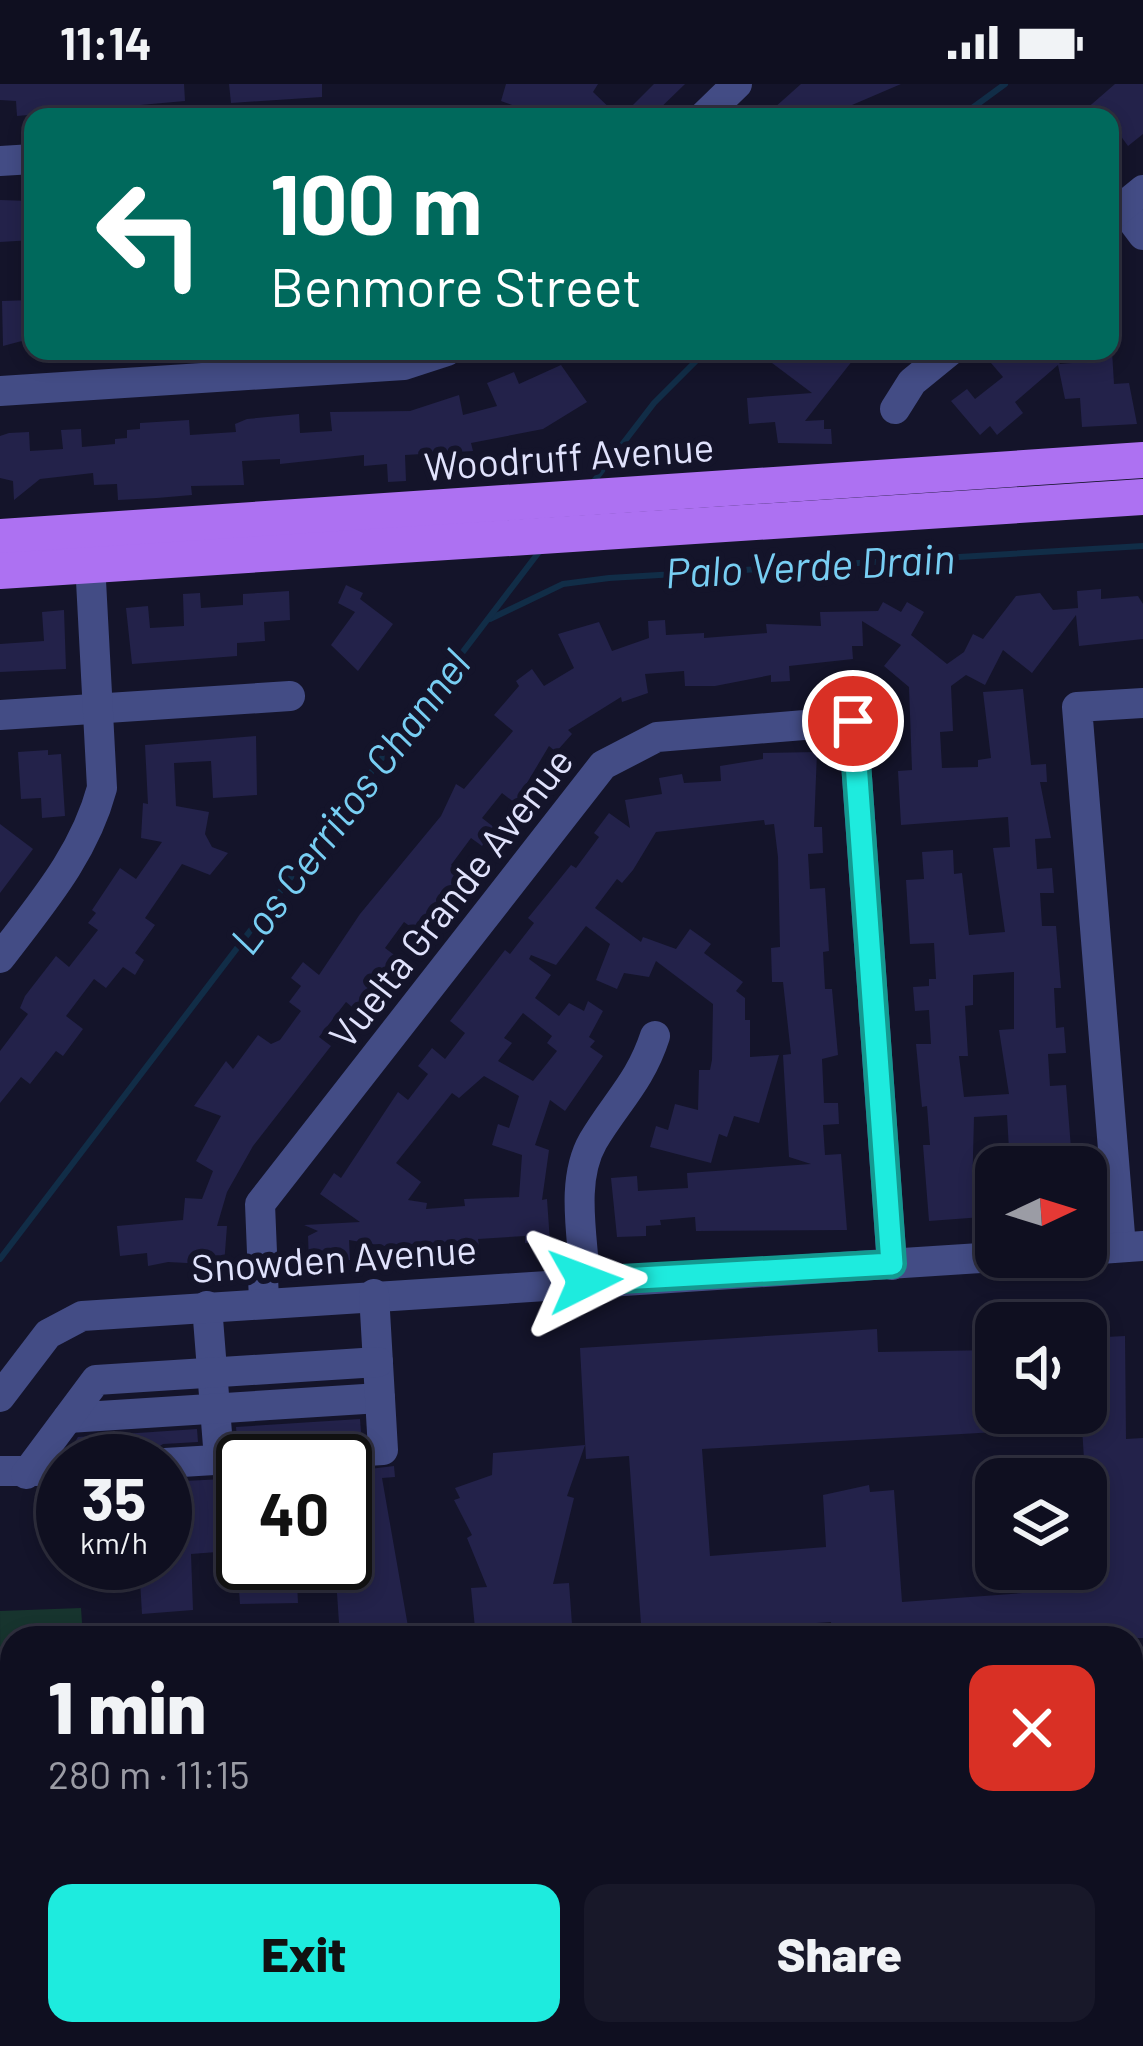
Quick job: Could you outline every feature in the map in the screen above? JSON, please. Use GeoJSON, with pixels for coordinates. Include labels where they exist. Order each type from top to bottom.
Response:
{"type":"FeatureCollection","features":[{"type":"Feature","properties":{"kind":"main road","name":"Woodruff Avenue"},"geometry":{"type":"LineString","coordinates":[[0,571],[90,548],[504,503],[1143,460]]}},
{"type":"Feature","properties":{"kind":"main road","name":"Woodruff Avenue"},"geometry":{"type":"LineString","coordinates":[[0,536],[90,548],[482,539],[1143,497]]}},
{"type":"Feature","properties":{"kind":"street"},"geometry":{"type":"LineString","coordinates":[[712,108],[736,84]]}},
{"type":"Feature","properties":{"kind":"street"},"geometry":{"type":"LineString","coordinates":[[1125,205],[1143,235]]}},
{"type":"Feature","properties":{"kind":"street"},"geometry":{"type":"LineString","coordinates":[[0,391],[417,360]]}},
{"type":"Feature","properties":{"kind":"street"},"geometry":{"type":"LineString","coordinates":[[895,409],[912,382],[939,360]]}},
{"type":"Feature","properties":{"kind":"street"},"geometry":{"type":"LineString","coordinates":[[0,958],[72,863],[92,825],[102,788],[90,548]]}},
{"type":"Feature","properties":{"kind":"street"},"geometry":{"type":"LineString","coordinates":[[0,715],[290,696]]}},
{"type":"Feature","properties":{"kind":"street"},"geometry":{"type":"LineString","coordinates":[[1132,1247],[1077,707],[1143,703]]}},
{"type":"Feature","properties":{"kind":"street","name":"Vuelta Grande Avenue"},"geometry":{"type":"LineString","coordinates":[[264,1301],[260,1204],[603,765],[657,736],[853,721],[892,1264]]}},
{"type":"Feature","properties":{"kind":"street"},"geometry":{"type":"LineString","coordinates":[[585,1281],[580,1184],[584,1162],[592,1142],[643,1074],[655,1036]]}},
{"type":"Feature","properties":{"kind":"street","name":"Snowden Avenue"},"geometry":{"type":"LineString","coordinates":[[0,1397],[48,1334],[82,1316],[975,1258]]}},
{"type":"Feature","properties":{"kind":"street"},"geometry":{"type":"LineString","coordinates":[[372,1451],[383,1450],[374,1294]]}},
{"type":"Feature","properties":{"kind":"street"},"geometry":{"type":"LineString","coordinates":[[207,1306],[217,1434]]}},
{"type":"Feature","properties":{"kind":"street"},"geometry":{"type":"LineString","coordinates":[[13,1473],[68,1418],[96,1380],[378,1362]]}},
{"type":"Feature","properties":{"kind":"street"},"geometry":{"type":"LineString","coordinates":[[68,1418],[380,1398]]}},
{"type":"Feature","properties":{"kind":"green space"},"geometry":{"type":"Polygon","coordinates":[[[81,1608],[82,1626],[0,1626],[0,1611],[81,1608]]]}},
{"type":"Feature","properties":{"kind":"building"},"geometry":{"type":"Polygon","coordinates":[[[0,84],[184,84],[185,101],[24,108],[24,115],[17,116],[16,101],[0,100],[0,84]]]}},
{"type":"Feature","properties":{"kind":"building"},"geometry":{"type":"Polygon","coordinates":[[[229,84],[322,84],[322,97],[231,103],[229,84]]]}},
{"type":"Feature","properties":{"kind":"building"},"geometry":{"type":"Polygon","coordinates":[[[506,84],[598,84],[593,92],[610,108],[520,108],[501,101],[506,84]]]}},
{"type":"Feature","properties":{"kind":"building"},"geometry":{"type":"Polygon","coordinates":[[[654,84],[685,84],[660,108],[630,108],[654,84]]]}},
{"type":"Feature","properties":{"kind":"building"},"geometry":{"type":"Polygon","coordinates":[[[801,84],[901,84],[845,108],[774,108],[801,84]]]}},
{"type":"Feature","properties":{"kind":"building"},"geometry":{"type":"Polygon","coordinates":[[[1115,84],[1143,84],[1143,134],[1128,146],[1119,136],[1119,108],[1087,108],[1115,84]]]}},
{"type":"Feature","properties":{"kind":"building"},"geometry":{"type":"Polygon","coordinates":[[[0,200],[24,201],[24,241],[0,242],[0,200]]]}},
{"type":"Feature","properties":{"kind":"building"},"geometry":{"type":"Polygon","coordinates":[[[24,300],[24,340],[3,346],[2,301],[24,300]]]}},
{"type":"Feature","properties":{"kind":"building"},"geometry":{"type":"Polygon","coordinates":[[[853,360],[805,421],[824,420],[824,429],[831,429],[832,444],[778,443],[775,422],[749,424],[747,398],[812,393],[772,363],[853,360]]]}},
{"type":"Feature","properties":{"kind":"building"},"geometry":{"type":"Polygon","coordinates":[[[1113,360],[1114,384],[1129,383],[1137,424],[1082,427],[1080,398],[1065,399],[1058,365],[1015,402],[1023,413],[997,435],[990,426],[980,435],[951,401],[967,389],[975,399],[1003,377],[991,363],[1113,360]]]}},
{"type":"Feature","properties":{"kind":"building"},"geometry":{"type":"Polygon","coordinates":[[[561,365],[587,402],[543,429],[471,443],[473,451],[405,455],[406,481],[388,482],[387,464],[364,466],[364,455],[280,464],[280,459],[242,461],[244,485],[191,486],[192,495],[157,498],[118,500],[117,484],[94,485],[93,473],[40,479],[14,500],[13,481],[0,478],[0,436],[9,433],[29,432],[30,451],[63,449],[61,430],[81,429],[82,447],[115,444],[115,439],[127,438],[127,430],[140,429],[140,423],[189,420],[190,435],[236,432],[235,424],[247,419],[299,414],[300,433],[332,431],[330,412],[410,411],[459,395],[463,415],[497,406],[487,383],[514,372],[519,384],[561,365]]]}},
{"type":"Feature","properties":{"kind":"building"},"geometry":{"type":"Polygon","coordinates":[[[346,585],[363,593],[360,599],[393,624],[358,671],[331,645],[355,612],[338,603],[346,585]]]}},
{"type":"Feature","properties":{"kind":"building"},"geometry":{"type":"Polygon","coordinates":[[[1101,589],[1101,599],[1138,596],[1143,604],[1143,639],[1079,646],[1076,615],[1032,673],[1003,650],[985,685],[966,675],[951,686],[953,731],[940,732],[942,768],[978,767],[978,760],[991,758],[983,692],[1023,689],[1031,765],[1046,764],[1047,782],[1040,782],[1051,838],[1035,839],[1037,869],[1052,868],[1054,893],[1040,893],[1042,926],[1056,926],[1061,988],[1054,988],[1056,1028],[1064,1027],[1066,1053],[1048,1054],[1050,1086],[1066,1085],[1071,1146],[1009,1146],[1007,1115],[974,1117],[975,1218],[929,1221],[923,1145],[930,1145],[916,1044],[931,1044],[929,1010],[915,1011],[913,987],[929,986],[929,979],[936,979],[934,943],[910,944],[906,880],[924,879],[922,852],[953,850],[954,874],[962,873],[969,935],[1005,932],[993,848],[1010,847],[1008,817],[901,825],[898,771],[912,770],[909,687],[884,666],[901,645],[862,621],[863,646],[852,646],[853,659],[789,666],[790,681],[771,682],[771,675],[715,686],[685,686],[684,671],[645,674],[648,693],[622,702],[621,697],[568,730],[572,734],[556,752],[549,746],[515,803],[502,793],[482,818],[495,828],[482,846],[471,838],[451,865],[461,873],[418,932],[404,922],[385,948],[397,957],[357,1011],[346,1002],[319,1037],[331,1046],[253,1146],[227,1192],[217,1226],[227,1226],[224,1265],[168,1262],[148,1266],[147,1253],[120,1256],[117,1226],[183,1220],[185,1198],[202,1199],[213,1171],[196,1161],[221,1116],[194,1106],[226,1061],[233,1069],[258,1035],[271,1044],[280,1040],[301,1011],[289,1002],[301,986],[291,978],[303,962],[319,975],[360,914],[441,816],[456,784],[464,789],[513,731],[494,715],[519,686],[516,681],[532,669],[544,686],[574,668],[558,634],[599,622],[612,651],[649,638],[648,621],[665,620],[666,635],[704,633],[704,638],[767,633],[766,624],[821,626],[820,612],[878,611],[883,602],[901,612],[907,602],[924,612],[911,635],[947,664],[964,652],[973,634],[983,639],[1016,596],[1040,593],[1053,610],[1078,608],[1077,591],[1101,589]],[[1014,972],[973,975],[973,1005],[965,1006],[968,1056],[959,1056],[964,1097],[1009,1094],[999,1030],[1014,1029],[1014,972]]]}},
{"type":"Feature","properties":{"kind":"building"},"geometry":{"type":"Polygon","coordinates":[[[289,591],[290,620],[264,622],[265,641],[237,643],[237,656],[132,664],[126,608],[148,606],[150,628],[184,626],[183,594],[200,593],[201,608],[243,605],[243,594],[289,591]]]}},
{"type":"Feature","properties":{"kind":"building"},"geometry":{"type":"Polygon","coordinates":[[[64,610],[66,669],[0,672],[0,644],[44,641],[42,612],[64,610]]]}},
{"type":"Feature","properties":{"kind":"building"},"geometry":{"type":"Polygon","coordinates":[[[256,736],[257,795],[213,798],[211,761],[174,763],[176,806],[209,812],[205,834],[212,847],[228,853],[210,875],[182,864],[145,918],[155,925],[135,953],[144,960],[135,975],[123,967],[106,988],[94,979],[66,1016],[83,1029],[63,1056],[56,1051],[30,1084],[21,1077],[0,1103],[0,1051],[28,1014],[20,1008],[25,996],[56,956],[69,967],[98,930],[88,923],[96,913],[92,910],[120,868],[136,879],[162,842],[141,838],[143,803],[148,804],[145,745],[256,736]]]}},
{"type":"Feature","properties":{"kind":"building"},"geometry":{"type":"Polygon","coordinates":[[[48,750],[48,755],[61,754],[65,816],[42,818],[41,798],[21,799],[18,752],[48,750]]]}},
{"type":"Feature","properties":{"kind":"building"},"geometry":{"type":"Polygon","coordinates":[[[817,752],[814,827],[822,827],[823,853],[808,854],[810,889],[825,888],[829,951],[823,952],[825,989],[832,989],[838,1055],[822,1059],[824,1103],[838,1103],[839,1124],[823,1125],[825,1155],[841,1154],[847,1230],[696,1231],[695,1217],[660,1220],[661,1225],[646,1226],[646,1236],[617,1237],[611,1178],[637,1176],[638,1191],[688,1188],[687,1173],[811,1164],[789,1157],[783,1055],[791,1054],[783,982],[772,982],[771,948],[780,947],[778,857],[774,824],[765,825],[764,820],[656,832],[633,870],[622,883],[617,879],[595,908],[641,942],[643,937],[676,949],[690,929],[711,944],[704,953],[743,982],[736,991],[745,998],[745,1020],[750,1020],[750,1057],[779,1055],[759,1123],[734,1116],[727,1137],[719,1134],[711,1163],[650,1147],[656,1126],[668,1130],[675,1104],[698,1110],[699,1070],[710,1070],[712,1060],[713,1004],[656,961],[649,977],[624,973],[617,989],[596,980],[610,944],[586,926],[556,965],[531,955],[529,959],[551,975],[535,998],[559,1016],[569,1003],[584,1011],[588,1001],[603,1011],[589,1037],[595,1041],[590,1047],[603,1056],[565,1111],[550,1100],[535,1145],[549,1150],[542,1200],[547,1199],[550,1242],[525,1243],[525,1236],[478,1239],[479,1246],[420,1245],[419,1252],[349,1240],[350,1260],[309,1263],[308,1236],[318,1231],[304,1225],[360,1222],[320,1194],[334,1173],[341,1178],[398,1092],[408,1100],[428,1074],[418,1066],[432,1048],[445,1059],[465,1033],[450,1021],[505,950],[510,954],[534,923],[528,918],[571,865],[576,868],[599,837],[594,833],[609,813],[630,828],[625,800],[662,794],[659,778],[682,774],[684,783],[721,781],[720,766],[763,759],[763,753],[817,752]],[[523,1013],[504,1038],[512,1043],[498,1061],[533,1081],[557,1051],[547,1043],[552,1036],[523,1013]],[[484,1076],[459,1098],[452,1093],[396,1163],[421,1182],[408,1200],[427,1203],[426,1209],[465,1206],[464,1199],[519,1197],[522,1155],[492,1145],[498,1124],[509,1128],[519,1096],[484,1076]]]}},
{"type":"Feature","properties":{"kind":"building"},"geometry":{"type":"Polygon","coordinates":[[[0,824],[33,849],[0,893],[0,824]]]}},
{"type":"Feature","properties":{"kind":"building"},"geometry":{"type":"Polygon","coordinates":[[[877,1329],[878,1352],[975,1350],[975,1433],[702,1449],[710,1556],[826,1547],[823,1495],[869,1485],[870,1492],[894,1490],[902,1602],[1107,1590],[1107,1458],[1084,1458],[1082,1434],[1107,1434],[1107,1337],[1125,1336],[1126,1439],[1143,1438],[1143,1626],[831,1626],[831,1622],[641,1626],[629,1456],[586,1459],[580,1348],[877,1329]]]}},
{"type":"Feature","properties":{"kind":"building"},"geometry":{"type":"Polygon","coordinates":[[[360,1419],[361,1432],[237,1434],[236,1427],[360,1419]]]}},
{"type":"Feature","properties":{"kind":"building"},"geometry":{"type":"Polygon","coordinates":[[[197,1429],[198,1442],[192,1442],[192,1434],[123,1434],[197,1429]]]}},
{"type":"Feature","properties":{"kind":"building"},"geometry":{"type":"Polygon","coordinates":[[[585,1445],[567,1496],[574,1498],[553,1584],[569,1583],[572,1626],[475,1626],[471,1588],[487,1587],[467,1538],[472,1535],[454,1500],[460,1498],[455,1488],[492,1475],[493,1453],[585,1445]]]}},
{"type":"Feature","properties":{"kind":"building"},"geometry":{"type":"Polygon","coordinates":[[[394,1466],[395,1477],[382,1478],[408,1626],[339,1626],[337,1590],[372,1590],[372,1469],[394,1466]]]}},
{"type":"Feature","properties":{"kind":"building"},"geometry":{"type":"Polygon","coordinates":[[[216,1479],[216,1552],[192,1554],[192,1481],[216,1479]]]}},
{"type":"Feature","properties":{"kind":"building"},"geometry":{"type":"Polygon","coordinates":[[[192,1582],[193,1610],[142,1614],[141,1590],[192,1590],[192,1582]]]}},
{"type":"Feature","properties":{"kind":"building"},"geometry":{"type":"Polygon","coordinates":[[[239,1590],[297,1590],[298,1603],[240,1604],[239,1590]]]}},
{"type":"Feature","properties":{"kind":"waterway","name":"Los Cerritos Channel"},"geometry":{"type":"LineString","coordinates":[[972,108],[1005,84]]}},
{"type":"Feature","properties":{"kind":"waterway","name":"Los Cerritos Channel"},"geometry":{"type":"LineString","coordinates":[[591,485],[654,403],[697,360]]}},
{"type":"Feature","properties":{"kind":"waterway","name":"Palo Verde Drain"},"geometry":{"type":"LineString","coordinates":[[490,619],[563,584],[609,578],[1143,546]]}},
{"type":"Feature","properties":{"kind":"waterway","name":"Los Cerritos Channel"},"geometry":{"type":"LineString","coordinates":[[0,1259],[539,552]]}},
{"type":"Feature","properties":{"kind":"route"},"geometry":{"type":"LineString","coordinates":[[585,1281],[892,1264],[853,721]]}}]}
